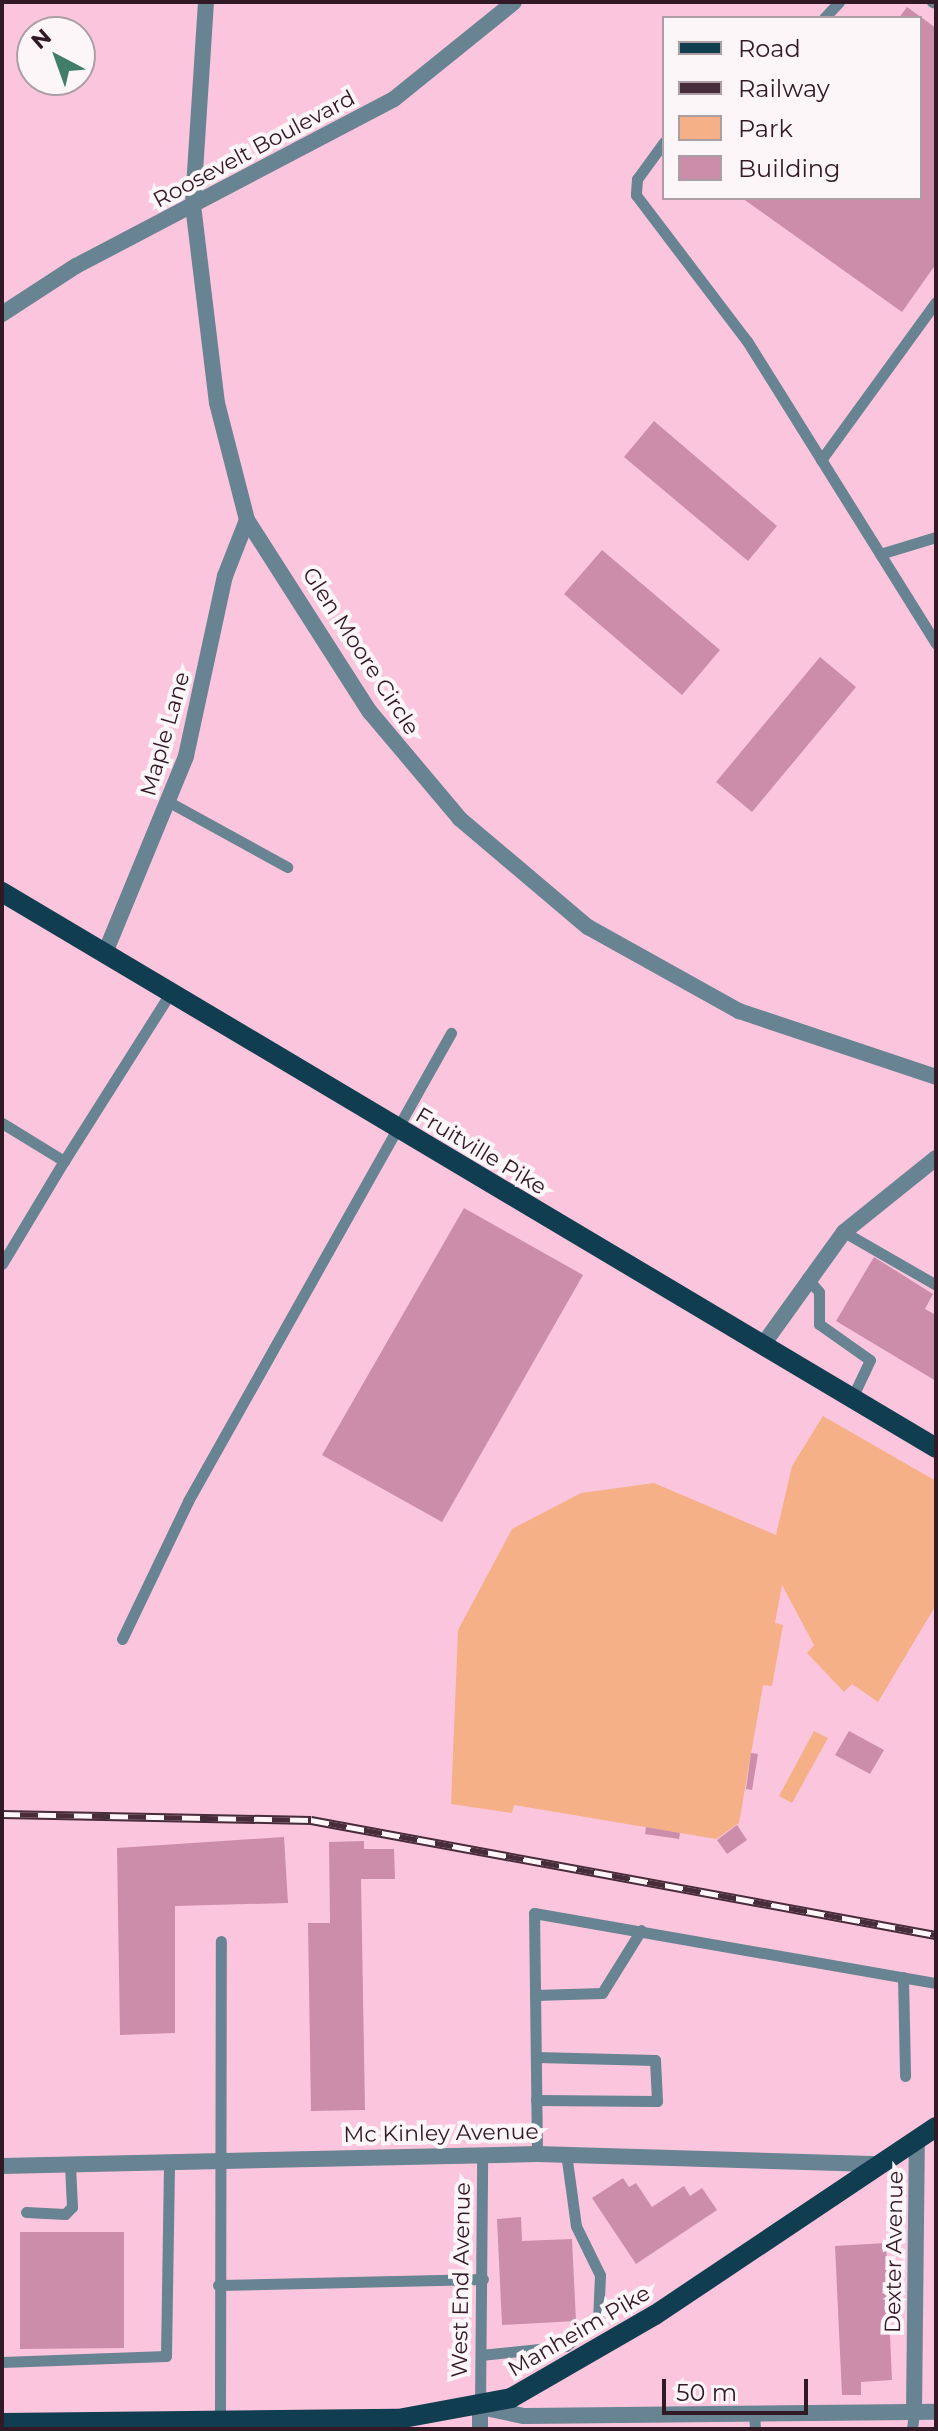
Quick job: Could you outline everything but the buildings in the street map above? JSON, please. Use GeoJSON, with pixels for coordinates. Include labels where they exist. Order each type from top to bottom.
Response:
{"type":"FeatureCollection","features":[{"type":"Feature","properties":{"kind":"main road","name":"Fruitville Pike"},"geometry":{"type":"LineString","coordinates":[[2,892],[936,1448]]}},
{"type":"Feature","properties":{"kind":"main road","name":"Manheim Pike"},"geometry":{"type":"LineString","coordinates":[[2,2423],[398,2419],[480,2407],[536,2386],[622,2336],[936,2127]]}},
{"type":"Feature","properties":{"kind":"street","name":"Glen Moore Circle"},"geometry":{"type":"LineString","coordinates":[[206,2],[193,205],[217,403],[247,520],[401,753],[541,893],[647,964],[739,1011],[936,1077]]}},
{"type":"Feature","properties":{"kind":"street","name":"Roosevelt Boulevard"},"geometry":{"type":"LineString","coordinates":[[2,314],[193,205],[394,99],[514,2]]}},
{"type":"Feature","properties":{"kind":"street","name":"Maple Lane"},"geometry":{"type":"LineString","coordinates":[[105,953],[169,802],[225,576],[247,520]]}},
{"type":"Feature","properties":{"kind":"street"},"geometry":{"type":"LineString","coordinates":[[762,1346],[806,1277],[844,1232],[934,1164]]}},
{"type":"Feature","properties":{"kind":"street","name":"Dexter Avenue"},"geometry":{"type":"LineString","coordinates":[[913,2421],[917,2140]]}},
{"type":"Feature","properties":{"kind":"street","name":"Mc Kinley Avenue"},"geometry":{"type":"LineString","coordinates":[[2,2166],[566,2153],[880,2164]]}},
{"type":"Feature","properties":{"kind":"street"},"geometry":{"type":"LineString","coordinates":[[480,2429],[480,2407],[507,2416],[755,2421],[913,2421],[936,2412]]}},
{"type":"Feature","properties":{"kind":"lane"},"geometry":{"type":"LineString","coordinates":[[662,145],[637,179],[636,195],[747,341],[936,644]]}},
{"type":"Feature","properties":{"kind":"lane"},"geometry":{"type":"LineString","coordinates":[[821,460],[936,302]]}},
{"type":"Feature","properties":{"kind":"lane"},"geometry":{"type":"LineString","coordinates":[[880,554],[936,537]]}},
{"type":"Feature","properties":{"kind":"lane"},"geometry":{"type":"LineString","coordinates":[[169,802],[287,867]]}},
{"type":"Feature","properties":{"kind":"lane"},"geometry":{"type":"LineString","coordinates":[[2,1264],[171,992]]}},
{"type":"Feature","properties":{"kind":"lane"},"geometry":{"type":"LineString","coordinates":[[122,1639],[188,1501],[451,1033]]}},
{"type":"Feature","properties":{"kind":"lane"},"geometry":{"type":"LineString","coordinates":[[2,1123],[64,1161]]}},
{"type":"Feature","properties":{"kind":"lane"},"geometry":{"type":"LineString","coordinates":[[844,1232],[936,1285]]}},
{"type":"Feature","properties":{"kind":"lane"},"geometry":{"type":"LineString","coordinates":[[806,1277],[819,1292],[819,1324],[870,1360],[852,1398]]}},
{"type":"Feature","properties":{"kind":"lane"},"geometry":{"type":"LineString","coordinates":[[537,2154],[534,1913],[936,1983]]}},
{"type":"Feature","properties":{"kind":"lane"},"geometry":{"type":"LineString","coordinates":[[535,1995],[602,1993],[641,1930]]}},
{"type":"Feature","properties":{"kind":"lane"},"geometry":{"type":"LineString","coordinates":[[220,2420],[221,1941]]}},
{"type":"Feature","properties":{"kind":"lane"},"geometry":{"type":"LineString","coordinates":[[903,1977],[905,2076]]}},
{"type":"Feature","properties":{"kind":"lane"},"geometry":{"type":"LineString","coordinates":[[536,2057],[655,2060],[657,2101],[536,2100]]}},
{"type":"Feature","properties":{"kind":"lane"},"geometry":{"type":"LineString","coordinates":[[481,2355],[566,2346],[598,2321],[600,2275],[576,2226],[566,2153]]}},
{"type":"Feature","properties":{"kind":"lane","name":"West End Avenue"},"geometry":{"type":"LineString","coordinates":[[480,2407],[482,2154]]}},
{"type":"Feature","properties":{"kind":"lane"},"geometry":{"type":"LineString","coordinates":[[2,2362],[166,2356],[169,2162]]}},
{"type":"Feature","properties":{"kind":"lane"},"geometry":{"type":"LineString","coordinates":[[26,2212],[65,2214],[72,2207],[70,2164]]}},
{"type":"Feature","properties":{"kind":"lane"},"geometry":{"type":"LineString","coordinates":[[218,2285],[483,2279]]}},
{"type":"Feature","properties":{"kind":"green space"},"geometry":{"type":"Polygon","coordinates":[[[823,1416],[936,1481],[936,1605],[878,1702],[852,1684],[844,1692],[807,1653],[814,1645],[782,1585],[775,1623],[783,1625],[772,1686],[763,1685],[739,1823],[716,1839],[514,1805],[512,1813],[451,1804],[458,1630],[512,1529],[581,1493],[654,1483],[776,1535],[792,1466],[823,1416]]]}},
{"type":"Feature","properties":{"kind":"green space"},"geometry":{"type":"Polygon","coordinates":[[[814,1731],[828,1738],[792,1803],[779,1796],[814,1731]]]}},
{"type":"Feature","properties":{"kind":"railway"},"geometry":{"type":"LineString","coordinates":[[2,1814],[311,1820],[936,1935]]}}]}
